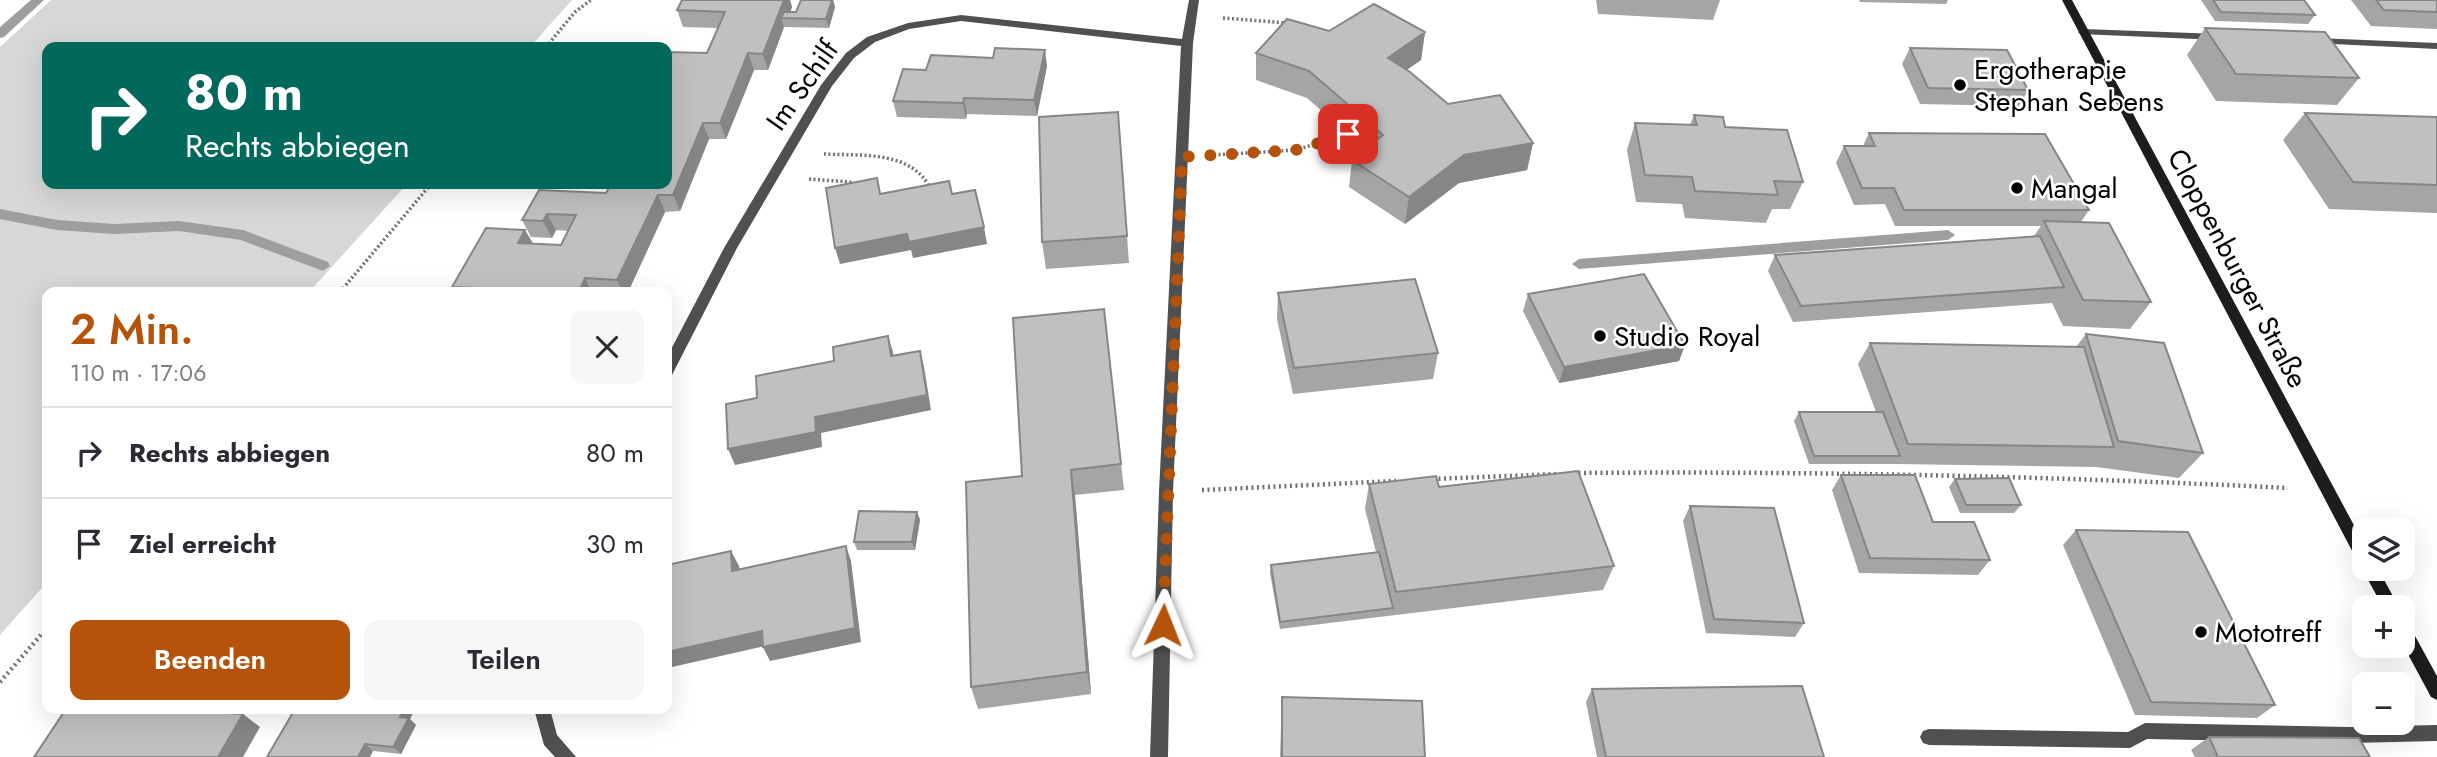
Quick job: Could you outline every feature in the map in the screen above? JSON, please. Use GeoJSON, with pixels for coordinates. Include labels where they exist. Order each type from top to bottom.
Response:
{"type":"FeatureCollection","features":[{"type":"Feature","properties":{"kind":"main road","name":"Cloppenburger Straße"},"geometry":{"type":"LineString","coordinates":[[2067,0],[2352,537]]}},
{"type":"Feature","properties":{"kind":"main road"},"geometry":{"type":"LineString","coordinates":[[2415,651],[2437,692]]}},
{"type":"Feature","properties":{"kind":"street"},"geometry":{"type":"LineString","coordinates":[[1159,757],[1166,492],[1187,43],[1194,0]]}},
{"type":"Feature","properties":{"kind":"street","name":"Im Schilf"},"geometry":{"type":"LineString","coordinates":[[672,359],[696,309],[788,151],[841,65],[861,46],[891,31],[927,22],[961,18],[1187,43]]}},
{"type":"Feature","properties":{"kind":"street"},"geometry":{"type":"LineString","coordinates":[[2084,32],[2233,38]]}},
{"type":"Feature","properties":{"kind":"street"},"geometry":{"type":"LineString","coordinates":[[2301,41],[2437,46]]}},
{"type":"Feature","properties":{"kind":"street"},"geometry":{"type":"LineString","coordinates":[[544,714],[551,739],[567,757]]}},
{"type":"Feature","properties":{"kind":"street"},"geometry":{"type":"LineString","coordinates":[[1929,737],[2130,740],[2145,731],[2350,735],[2437,733]]}},
{"type":"Feature","properties":{"kind":"path"},"geometry":{"type":"LineString","coordinates":[[549,42],[575,12],[591,0]]}},
{"type":"Feature","properties":{"kind":"path"},"geometry":{"type":"LineString","coordinates":[[1191,19],[1248,18],[1298,24]]}},
{"type":"Feature","properties":{"kind":"path"},"geometry":{"type":"LineString","coordinates":[[1182,157],[1296,150],[1348,134]]}},
{"type":"Feature","properties":{"kind":"path"},"geometry":{"type":"LineString","coordinates":[[788,151],[907,161],[927,177],[933,201]]}},
{"type":"Feature","properties":{"kind":"path"},"geometry":{"type":"LineString","coordinates":[[773,176],[850,181],[853,190]]}},
{"type":"Feature","properties":{"kind":"path"},"geometry":{"type":"LineString","coordinates":[[344,287],[427,189]]}},
{"type":"Feature","properties":{"kind":"path"},"geometry":{"type":"LineString","coordinates":[[1430,480],[1611,471],[1768,471],[2060,477],[2326,490]]}},
{"type":"Feature","properties":{"kind":"path"},"geometry":{"type":"LineString","coordinates":[[1166,492],[1403,481]]}},
{"type":"Feature","properties":{"kind":"path"},"geometry":{"type":"LineString","coordinates":[[0,682],[42,634]]}},
{"type":"Feature","properties":{"kind":"shaded area"},"geometry":{"type":"Polygon","coordinates":[[[51,0],[572,0],[534,42],[42,42],[42,189],[402,189],[314,287],[42,287],[42,588],[0,635],[0,47],[51,0]]]}},
{"type":"Feature","properties":{"kind":"building"},"geometry":{"type":"Polygon","coordinates":[[[682,0],[784,0],[763,54],[748,53],[720,123],[703,123],[673,195],[658,195],[617,280],[585,278],[581,287],[452,287],[486,228],[525,230],[518,243],[561,245],[576,215],[547,214],[543,221],[522,220],[539,190],[606,193],[608,189],[672,189],[672,52],[707,53],[725,12],[677,10],[682,0]]]}},
{"type":"Feature","properties":{"kind":"building"},"geometry":{"type":"Polygon","coordinates":[[[801,0],[832,0],[826,19],[781,18],[784,12],[796,12],[801,0]]]}},
{"type":"Feature","properties":{"kind":"building"},"geometry":{"type":"Polygon","coordinates":[[[2213,0],[2304,0],[2315,15],[2221,12],[2213,0]]]}},
{"type":"Feature","properties":{"kind":"building"},"geometry":{"type":"Polygon","coordinates":[[[2376,0],[2437,0],[2437,12],[2384,10],[2376,0]]]}},
{"type":"Feature","properties":{"kind":"building"},"geometry":{"type":"Polygon","coordinates":[[[1374,4],[1425,32],[1388,58],[1410,72],[1448,104],[1500,95],[1533,143],[1464,155],[1409,197],[1352,160],[1383,135],[1309,71],[1256,53],[1287,19],[1329,31],[1374,4]]]}},
{"type":"Feature","properties":{"kind":"building"},"geometry":{"type":"Polygon","coordinates":[[[2205,28],[2325,32],[2359,78],[2236,74],[2205,28]]]}},
{"type":"Feature","properties":{"kind":"building"},"geometry":{"type":"Polygon","coordinates":[[[995,48],[1045,50],[1034,100],[964,98],[963,103],[893,101],[903,69],[926,70],[931,55],[993,58],[995,48]]]}},
{"type":"Feature","properties":{"kind":"building"},"geometry":{"type":"Polygon","coordinates":[[[1910,48],[2007,50],[2028,90],[1928,88],[1910,48]]]}},
{"type":"Feature","properties":{"kind":"building"},"geometry":{"type":"Polygon","coordinates":[[[1118,112],[1127,236],[1042,242],[1039,117],[1118,112]]]}},
{"type":"Feature","properties":{"kind":"building"},"geometry":{"type":"Polygon","coordinates":[[[2305,113],[2437,117],[2437,185],[2353,182],[2305,113]]]}},
{"type":"Feature","properties":{"kind":"building"},"geometry":{"type":"Polygon","coordinates":[[[1694,115],[1723,117],[1725,127],[1787,130],[1803,182],[1774,181],[1778,195],[1695,191],[1692,177],[1645,175],[1635,123],[1697,125],[1694,115]]]}},
{"type":"Feature","properties":{"kind":"building"},"geometry":{"type":"Polygon","coordinates":[[[1869,133],[2045,134],[2089,210],[1904,210],[1894,188],[1862,188],[1844,146],[1875,146],[1869,133]]]}},
{"type":"Feature","properties":{"kind":"building"},"geometry":{"type":"Polygon","coordinates":[[[877,178],[880,194],[949,181],[952,194],[975,190],[984,227],[909,242],[907,234],[835,248],[826,188],[877,178]]]}},
{"type":"Feature","properties":{"kind":"building"},"geometry":{"type":"Polygon","coordinates":[[[2044,221],[2109,223],[2151,302],[2083,300],[2044,221]]]}},
{"type":"Feature","properties":{"kind":"building"},"geometry":{"type":"Polygon","coordinates":[[[2040,236],[2064,287],[1801,306],[1775,255],[2040,236]]]}},
{"type":"Feature","properties":{"kind":"building","name":"Studio Royal"},"geometry":{"type":"Polygon","coordinates":[[[1644,274],[1685,345],[1564,367],[1528,294],[1644,274]]]}},
{"type":"Feature","properties":{"kind":"building"},"geometry":{"type":"Polygon","coordinates":[[[1415,279],[1438,353],[1294,368],[1278,293],[1415,279]]]}},
{"type":"Feature","properties":{"kind":"building"},"geometry":{"type":"Polygon","coordinates":[[[1104,309],[1121,464],[1071,470],[1087,672],[971,687],[966,482],[1022,476],[1013,318],[1104,309]]]}},
{"type":"Feature","properties":{"kind":"building"},"geometry":{"type":"Polygon","coordinates":[[[2086,334],[2164,343],[2203,453],[2118,441],[2086,334]]]}},
{"type":"Feature","properties":{"kind":"building"},"geometry":{"type":"Polygon","coordinates":[[[888,336],[891,356],[920,351],[927,395],[815,417],[816,432],[728,449],[726,404],[757,398],[756,376],[834,361],[833,347],[888,336]]]}},
{"type":"Feature","properties":{"kind":"building"},"geometry":{"type":"Polygon","coordinates":[[[1870,343],[2084,347],[2114,447],[1908,444],[1870,343]]]}},
{"type":"Feature","properties":{"kind":"building"},"geometry":{"type":"Polygon","coordinates":[[[1799,412],[1883,412],[1900,456],[1814,456],[1799,412]]]}},
{"type":"Feature","properties":{"kind":"building"},"geometry":{"type":"Polygon","coordinates":[[[1578,471],[1614,566],[1396,592],[1369,484],[1436,476],[1439,487],[1578,471]]]}},
{"type":"Feature","properties":{"kind":"building"},"geometry":{"type":"Polygon","coordinates":[[[1841,475],[1915,475],[1933,522],[1974,522],[1990,560],[1870,558],[1841,475]]]}},
{"type":"Feature","properties":{"kind":"building"},"geometry":{"type":"Polygon","coordinates":[[[2009,478],[2021,505],[1966,505],[1955,479],[2009,478]]]}},
{"type":"Feature","properties":{"kind":"building"},"geometry":{"type":"Polygon","coordinates":[[[1690,506],[1774,508],[1804,623],[1714,619],[1690,506]]]}},
{"type":"Feature","properties":{"kind":"building"},"geometry":{"type":"Polygon","coordinates":[[[859,511],[917,512],[912,542],[854,542],[859,511]]]}},
{"type":"Feature","properties":{"kind":"building"},"geometry":{"type":"Polygon","coordinates":[[[2076,530],[2188,532],[2275,705],[2151,702],[2076,530]]]}},
{"type":"Feature","properties":{"kind":"building"},"geometry":{"type":"Polygon","coordinates":[[[846,546],[855,628],[763,647],[762,631],[672,651],[672,564],[731,551],[732,571],[846,546]]]}},
{"type":"Feature","properties":{"kind":"building"},"geometry":{"type":"Polygon","coordinates":[[[1379,552],[1393,608],[1280,622],[1271,565],[1379,552]]]}},
{"type":"Feature","properties":{"kind":"building"},"geometry":{"type":"Polygon","coordinates":[[[1802,686],[1824,757],[1606,757],[1592,689],[1802,686]]]}},
{"type":"Feature","properties":{"kind":"building"},"geometry":{"type":"Polygon","coordinates":[[[1282,697],[1422,701],[1425,757],[1282,757],[1282,697]]]}},
{"type":"Feature","properties":{"kind":"building"},"geometry":{"type":"Polygon","coordinates":[[[63,714],[243,714],[218,757],[34,757],[63,714]]]}},
{"type":"Feature","properties":{"kind":"building"},"geometry":{"type":"Polygon","coordinates":[[[292,714],[402,714],[400,717],[409,718],[393,747],[365,744],[358,757],[267,757],[292,714]]]}},
{"type":"Feature","properties":{"kind":"building"},"geometry":{"type":"Polygon","coordinates":[[[2209,737],[2359,738],[2370,757],[2218,757],[2209,737]]]}},
{"type":"Feature","properties":{"kind":"waterway"},"geometry":{"type":"LineString","coordinates":[[0,34],[38,0]]}},
{"type":"Feature","properties":{"kind":"waterway"},"geometry":{"type":"LineString","coordinates":[[0,214],[57,225],[114,229],[179,226],[243,235],[323,266]]}},
{"type":"Feature","properties":{"kind":"waterway"},"geometry":{"type":"LineString","coordinates":[[1579,264],[1948,235]]}},
{"type":"Feature","properties":{"kind":"place","name":"Ergotherapie Stephan Sebens"},"geometry":{"type":"Point","coordinates":[1960,85]}},
{"type":"Feature","properties":{"kind":"place","name":"Mangal"},"geometry":{"type":"Point","coordinates":[2017,188]}},
{"type":"Feature","properties":{"kind":"place","name":"Studio Royal"},"geometry":{"type":"Point","coordinates":[1600,336]}},
{"type":"Feature","properties":{"kind":"place","name":"Mototreff"},"geometry":{"type":"Point","coordinates":[2201,632]}},
{"type":"Feature","properties":{"kind":"route"},"geometry":{"type":"LineString","coordinates":[[1163,625],[1166,492],[1182,157],[1296,150],[1348,134]]}}]}
